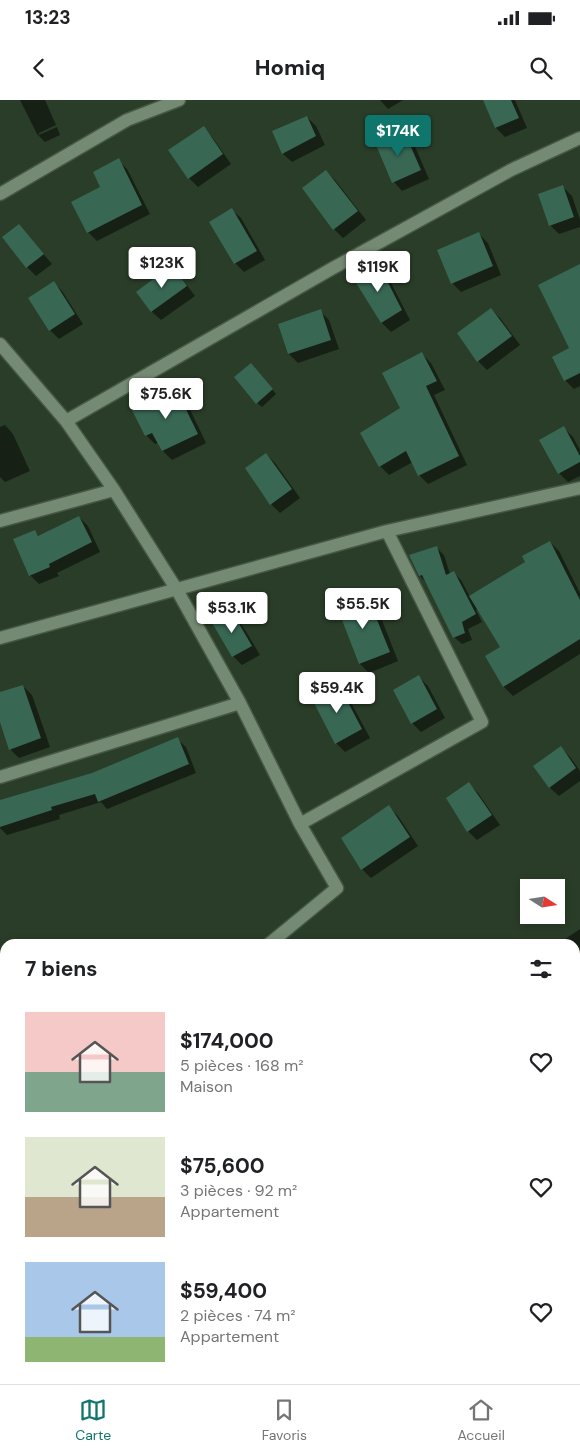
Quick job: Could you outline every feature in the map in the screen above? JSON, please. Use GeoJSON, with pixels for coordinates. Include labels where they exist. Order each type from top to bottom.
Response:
{"type":"FeatureCollection","features":[{"type":"Feature","properties":{"kind":"street"},"geometry":{"type":"LineString","coordinates":[[0,194],[127,120],[179,100]]}},
{"type":"Feature","properties":{"kind":"street"},"geometry":{"type":"LineString","coordinates":[[66,421],[333,268],[511,170],[580,138]]}},
{"type":"Feature","properties":{"kind":"street"},"geometry":{"type":"LineString","coordinates":[[0,344],[66,421],[114,490],[177,590],[240,703],[300,824],[337,888],[275,939]]}},
{"type":"Feature","properties":{"kind":"street"},"geometry":{"type":"LineString","coordinates":[[0,638],[387,531],[580,488]]}},
{"type":"Feature","properties":{"kind":"street"},"geometry":{"type":"LineString","coordinates":[[0,522],[114,490]]}},
{"type":"Feature","properties":{"kind":"street"},"geometry":{"type":"LineString","coordinates":[[300,824],[482,722],[387,531]]}},
{"type":"Feature","properties":{"kind":"street"},"geometry":{"type":"LineString","coordinates":[[0,777],[240,703]]}},
{"type":"Feature","properties":{"kind":"building"},"geometry":{"type":"Polygon","coordinates":[[[483,100],[511,100],[519,118],[495,128],[483,100]]]}},
{"type":"Feature","properties":{"kind":"building"},"geometry":{"type":"Polygon","coordinates":[[[307,116],[316,136],[282,154],[272,131],[307,116]]]}},
{"type":"Feature","properties":{"kind":"building"},"geometry":{"type":"Polygon","coordinates":[[[204,126],[223,154],[188,179],[168,150],[204,126]]]}},
{"type":"Feature","properties":{"kind":"building"},"geometry":{"type":"Polygon","coordinates":[[[404,131],[421,170],[392,183],[376,145],[404,131]]]}},
{"type":"Feature","properties":{"kind":"building"},"geometry":{"type":"Polygon","coordinates":[[[119,158],[142,205],[87,233],[71,202],[100,187],[93,172],[119,158]]]}},
{"type":"Feature","properties":{"kind":"building"},"geometry":{"type":"Polygon","coordinates":[[[326,170],[358,211],[333,230],[302,188],[326,170]]]}},
{"type":"Feature","properties":{"kind":"building"},"geometry":{"type":"Polygon","coordinates":[[[563,185],[574,217],[549,226],[538,194],[563,185]]]}},
{"type":"Feature","properties":{"kind":"building"},"geometry":{"type":"Polygon","coordinates":[[[232,208],[257,251],[234,264],[209,222],[232,208]]]}},
{"type":"Feature","properties":{"kind":"building"},"geometry":{"type":"Polygon","coordinates":[[[19,224],[44,254],[26,268],[2,237],[19,224]]]}},
{"type":"Feature","properties":{"kind":"building"},"geometry":{"type":"Polygon","coordinates":[[[479,232],[493,266],[451,284],[437,250],[479,232]]]}},
{"type":"Feature","properties":{"kind":"building"},"geometry":{"type":"Polygon","coordinates":[[[378,263],[402,310],[381,323],[353,278],[378,263]]]}},
{"type":"Feature","properties":{"kind":"building"},"geometry":{"type":"Polygon","coordinates":[[[580,264],[580,373],[564,381],[552,357],[569,348],[538,285],[580,264]]]}},
{"type":"Feature","properties":{"kind":"building"},"geometry":{"type":"Polygon","coordinates":[[[172,265],[187,286],[151,312],[136,292],[172,265]]]}},
{"type":"Feature","properties":{"kind":"building"},"geometry":{"type":"Polygon","coordinates":[[[54,281],[75,314],[49,331],[28,298],[54,281]]]}},
{"type":"Feature","properties":{"kind":"building"},"geometry":{"type":"Polygon","coordinates":[[[491,308],[512,336],[477,362],[457,333],[491,308]]]}},
{"type":"Feature","properties":{"kind":"building"},"geometry":{"type":"Polygon","coordinates":[[[321,309],[331,340],[288,354],[278,324],[321,309]]]}},
{"type":"Feature","properties":{"kind":"building"},"geometry":{"type":"Polygon","coordinates":[[[422,352],[437,381],[426,386],[459,456],[418,476],[406,451],[379,467],[360,433],[400,408],[382,373],[422,352]]]}},
{"type":"Feature","properties":{"kind":"building"},"geometry":{"type":"Polygon","coordinates":[[[251,363],[273,389],[256,404],[234,377],[251,363]]]}},
{"type":"Feature","properties":{"kind":"building"},"geometry":{"type":"Polygon","coordinates":[[[176,389],[198,434],[162,451],[152,433],[145,436],[132,410],[176,389]]]}},
{"type":"Feature","properties":{"kind":"building"},"geometry":{"type":"Polygon","coordinates":[[[564,426],[580,456],[580,462],[558,474],[539,440],[564,426]]]}},
{"type":"Feature","properties":{"kind":"building"},"geometry":{"type":"Polygon","coordinates":[[[266,453],[292,489],[270,505],[245,468],[266,453]]]}},
{"type":"Feature","properties":{"kind":"building"},"geometry":{"type":"Polygon","coordinates":[[[79,516],[92,542],[49,564],[50,567],[29,576],[13,539],[35,530],[38,536],[79,516]]]}},
{"type":"Feature","properties":{"kind":"building"},"geometry":{"type":"Polygon","coordinates":[[[550,541],[580,600],[580,639],[503,687],[485,656],[500,647],[469,596],[525,562],[522,556],[550,541]]]}},
{"type":"Feature","properties":{"kind":"building"},"geometry":{"type":"Polygon","coordinates":[[[437,546],[446,575],[454,571],[476,614],[462,622],[465,633],[453,638],[422,575],[419,576],[409,555],[437,546]]]}},
{"type":"Feature","properties":{"kind":"building"},"geometry":{"type":"Polygon","coordinates":[[[367,595],[390,652],[359,664],[337,607],[367,595]]]}},
{"type":"Feature","properties":{"kind":"building"},"geometry":{"type":"Polygon","coordinates":[[[231,610],[252,646],[232,657],[211,621],[231,610]]]}},
{"type":"Feature","properties":{"kind":"building"},"geometry":{"type":"Polygon","coordinates":[[[419,675],[437,709],[411,724],[393,690],[419,675]]]}},
{"type":"Feature","properties":{"kind":"building"},"geometry":{"type":"Polygon","coordinates":[[[23,685],[41,738],[9,750],[0,722],[0,692],[23,685]]]}},
{"type":"Feature","properties":{"kind":"building"},"geometry":{"type":"Polygon","coordinates":[[[339,685],[362,729],[335,744],[312,699],[339,685]]]}},
{"type":"Feature","properties":{"kind":"building"},"geometry":{"type":"Polygon","coordinates":[[[178,737],[189,764],[98,802],[95,794],[51,807],[52,810],[0,827],[0,800],[92,773],[178,737]]]}},
{"type":"Feature","properties":{"kind":"building"},"geometry":{"type":"Polygon","coordinates":[[[561,746],[576,768],[549,788],[533,766],[561,746]]]}},
{"type":"Feature","properties":{"kind":"building"},"geometry":{"type":"Polygon","coordinates":[[[469,782],[492,815],[467,832],[446,798],[469,782]]]}},
{"type":"Feature","properties":{"kind":"building"},"geometry":{"type":"Polygon","coordinates":[[[389,805],[410,837],[361,870],[341,838],[389,805]]]}}]}
